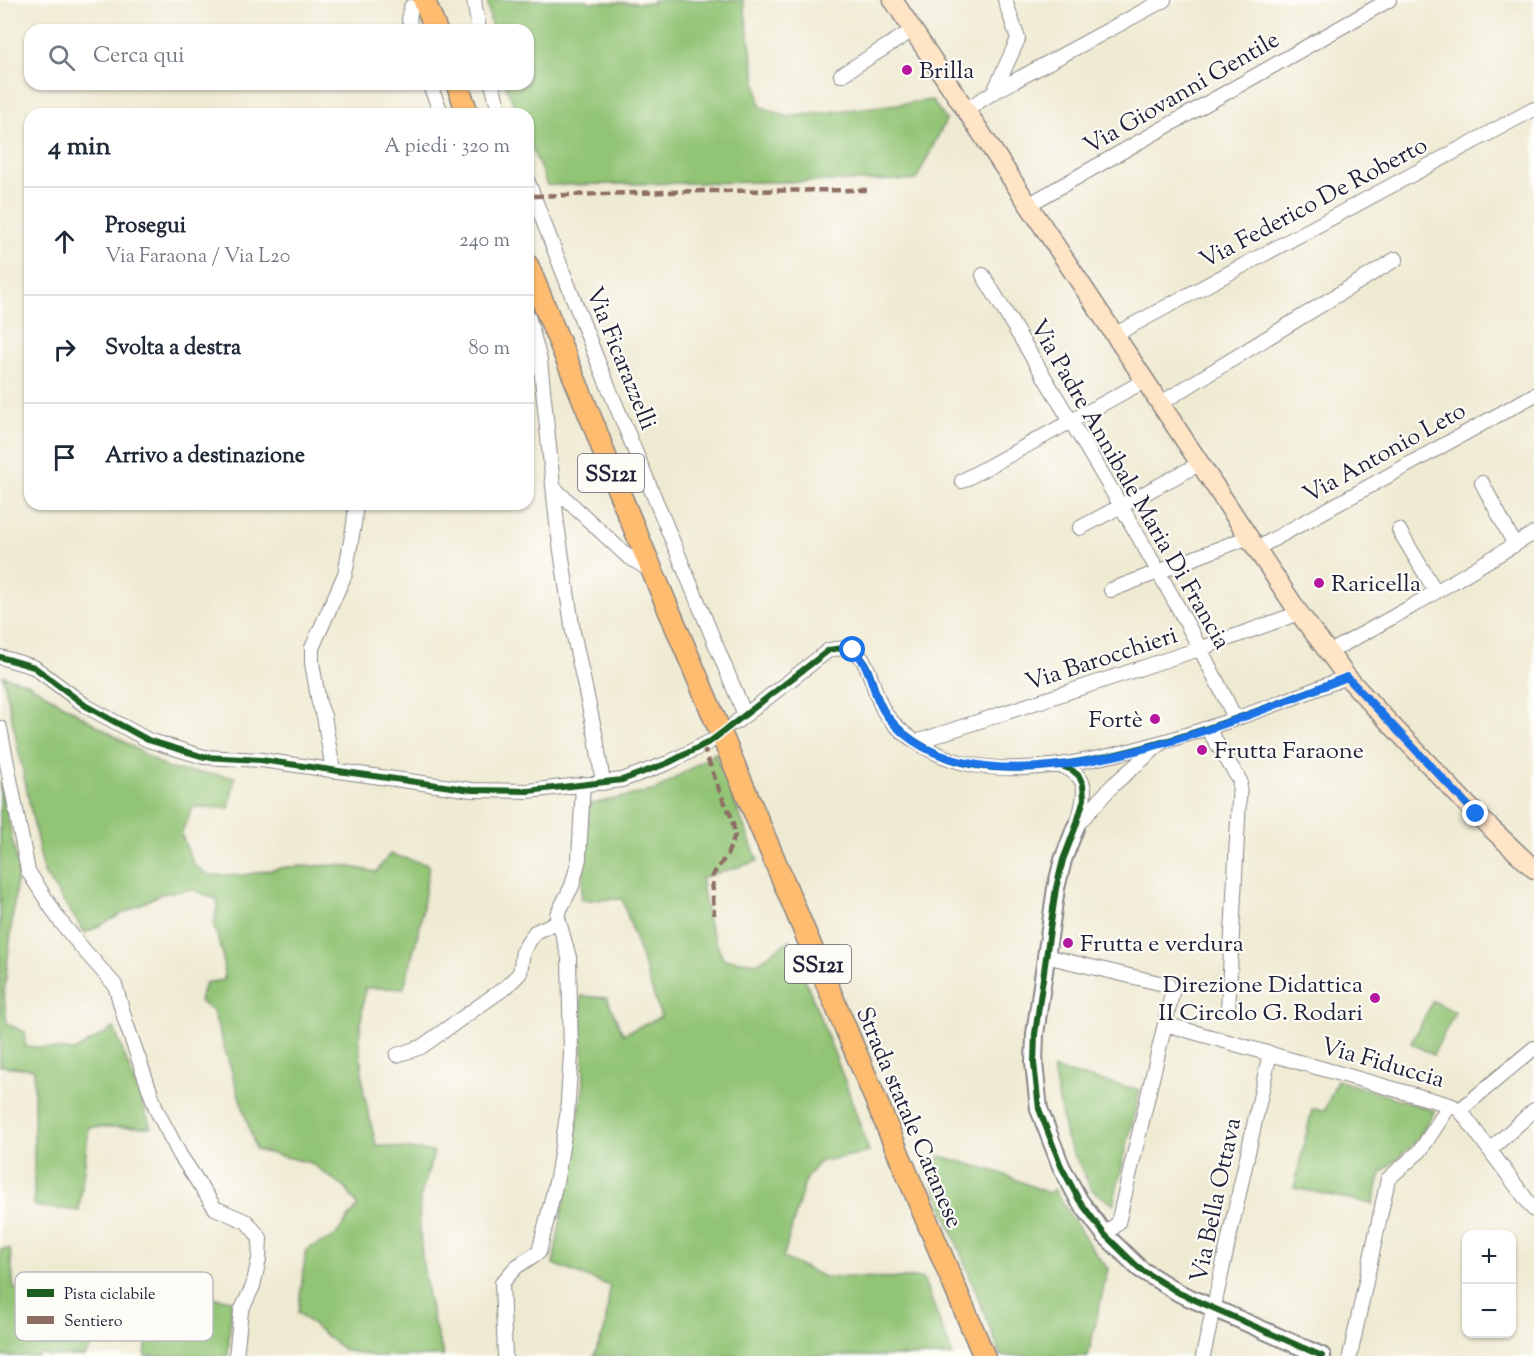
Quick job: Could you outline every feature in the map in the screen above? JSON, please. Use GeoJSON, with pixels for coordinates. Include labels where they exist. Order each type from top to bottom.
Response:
{"type":"FeatureCollection","features":[{"type":"Feature","properties":{"kind":"main road"},"geometry":{"type":"LineString","coordinates":[[893,0],[1252,543],[1328,653],[1347,677],[1476,814],[1534,869]]}},
{"type":"Feature","properties":{"kind":"main road"},"geometry":{"type":"LineString","coordinates":[[418,4],[432,24]]}},
{"type":"Feature","properties":{"kind":"main road"},"geometry":{"type":"LineString","coordinates":[[459,90],[466,108]]}},
{"type":"Feature","properties":{"kind":"main road","name":"Strada statale Catanese"},"geometry":{"type":"LineString","coordinates":[[534,280],[652,572],[984,1356]]}},
{"type":"Feature","properties":{"kind":"street"},"geometry":{"type":"LineString","coordinates":[[474,0],[478,24]]}},
{"type":"Feature","properties":{"kind":"street"},"geometry":{"type":"LineString","coordinates":[[994,92],[1018,39],[1005,0]]}},
{"type":"Feature","properties":{"kind":"street"},"geometry":{"type":"LineString","coordinates":[[965,110],[1164,0]]}},
{"type":"Feature","properties":{"kind":"street","name":"Via Giovanni Gentile"},"geometry":{"type":"LineString","coordinates":[[1028,205],[1389,0]]}},
{"type":"Feature","properties":{"kind":"street"},"geometry":{"type":"LineString","coordinates":[[410,24],[409,19],[418,4]]}},
{"type":"Feature","properties":{"kind":"street"},"geometry":{"type":"LineString","coordinates":[[841,75],[913,30]]}},
{"type":"Feature","properties":{"kind":"street"},"geometry":{"type":"LineString","coordinates":[[432,90],[439,108]]}},
{"type":"Feature","properties":{"kind":"street"},"geometry":{"type":"LineString","coordinates":[[494,90],[498,108]]}},
{"type":"Feature","properties":{"kind":"street","name":"Via Federico De Roberto"},"geometry":{"type":"LineString","coordinates":[[1114,335],[1534,109]]}},
{"type":"Feature","properties":{"kind":"street","name":"Via Ficarazzelli"},"geometry":{"type":"LineString","coordinates":[[534,197],[740,719],[829,650],[842,647],[853,650],[860,656],[886,714],[904,734],[916,742]]}},
{"type":"Feature","properties":{"kind":"street"},"geometry":{"type":"LineString","coordinates":[[1161,403],[1396,259]]}},
{"type":"Feature","properties":{"kind":"street","name":"Via Padre Annibale Maria Di Francia"},"geometry":{"type":"LineString","coordinates":[[983,275],[1121,506],[1202,648],[1236,718]]}},
{"type":"Feature","properties":{"kind":"street"},"geometry":{"type":"LineString","coordinates":[[534,338],[540,360],[553,487],[573,632],[596,738],[603,783]]}},
{"type":"Feature","properties":{"kind":"street"},"geometry":{"type":"LineString","coordinates":[[573,372],[598,362]]}},
{"type":"Feature","properties":{"kind":"street"},"geometry":{"type":"LineString","coordinates":[[962,481],[1146,380]]}},
{"type":"Feature","properties":{"kind":"street","name":"Via Antonio Leto"},"geometry":{"type":"LineString","coordinates":[[1112,590],[1252,543],[1534,395]]}},
{"type":"Feature","properties":{"kind":"street"},"geometry":{"type":"LineString","coordinates":[[1080,528],[1201,463]]}},
{"type":"Feature","properties":{"kind":"street"},"geometry":{"type":"LineString","coordinates":[[1482,483],[1515,545]]}},
{"type":"Feature","properties":{"kind":"street"},"geometry":{"type":"LineString","coordinates":[[553,487],[626,555],[652,572]]}},
{"type":"Feature","properties":{"kind":"street"},"geometry":{"type":"LineString","coordinates":[[333,771],[312,663],[312,648],[345,574],[355,510]]}},
{"type":"Feature","properties":{"kind":"street"},"geometry":{"type":"LineString","coordinates":[[1399,530],[1436,592]]}},
{"type":"Feature","properties":{"kind":"street"},"geometry":{"type":"LineString","coordinates":[[1328,653],[1534,533]]}},
{"type":"Feature","properties":{"kind":"street","name":"Via Barocchieri"},"geometry":{"type":"LineString","coordinates":[[916,742],[1202,648],[1299,613]]}},
{"type":"Feature","properties":{"kind":"street"},"geometry":{"type":"LineString","coordinates":[[0,657],[34,667],[86,706],[148,740],[204,757],[261,760],[472,790],[528,791],[622,780],[668,763],[711,741]]}},
{"type":"Feature","properties":{"kind":"street"},"geometry":{"type":"LineString","coordinates":[[916,742],[939,754],[971,765],[994,767],[1059,765],[1161,744],[1208,729],[1347,677]]}},
{"type":"Feature","properties":{"kind":"street"},"geometry":{"type":"LineString","coordinates":[[0,728],[28,871],[60,921],[115,985],[157,1111],[180,1155],[215,1208],[247,1222],[260,1238],[259,1259],[253,1286],[241,1311],[236,1356]]}},
{"type":"Feature","properties":{"kind":"street"},"geometry":{"type":"LineString","coordinates":[[1208,729],[1240,781],[1228,1010]]}},
{"type":"Feature","properties":{"kind":"street"},"geometry":{"type":"LineString","coordinates":[[1076,826],[1101,796],[1161,744]]}},
{"type":"Feature","properties":{"kind":"street"},"geometry":{"type":"LineString","coordinates":[[1096,758],[1089,767],[1083,785],[1084,799],[1056,888],[1035,1034],[1034,1063],[1039,1109],[1061,1166],[1075,1191],[1105,1235],[1140,1269],[1179,1293],[1322,1356]]}},
{"type":"Feature","properties":{"kind":"street"},"geometry":{"type":"LineString","coordinates":[[1059,765],[1072,770],[1091,794],[1101,796]]}},
{"type":"Feature","properties":{"kind":"street"},"geometry":{"type":"LineString","coordinates":[[505,1356],[502,1283],[516,1267],[539,1252],[558,1178],[567,1116],[572,1034],[569,957],[556,915],[572,886],[579,859],[584,784]]}},
{"type":"Feature","properties":{"kind":"street"},"geometry":{"type":"LineString","coordinates":[[397,1055],[421,1047],[506,987],[520,973],[523,951],[535,932],[559,921]]}},
{"type":"Feature","properties":{"kind":"street"},"geometry":{"type":"LineString","coordinates":[[1045,957],[1170,989],[1165,1024],[1118,1223],[1105,1235]]}},
{"type":"Feature","properties":{"kind":"street","name":"Via Fiduccia"},"geometry":{"type":"LineString","coordinates":[[1165,1024],[1455,1108]]}},
{"type":"Feature","properties":{"kind":"street"},"geometry":{"type":"LineString","coordinates":[[1350,1356],[1388,1179],[1420,1151],[1455,1108],[1534,1048]]}},
{"type":"Feature","properties":{"kind":"street","name":"Via Bella Ottava"},"geometry":{"type":"LineString","coordinates":[[1203,1356],[1270,1053]]}},
{"type":"Feature","properties":{"kind":"street"},"geometry":{"type":"LineString","coordinates":[[1455,1108],[1532,1203]]}},
{"type":"Feature","properties":{"kind":"street"},"geometry":{"type":"LineString","coordinates":[[1490,1150],[1534,1110]]}},
{"type":"Feature","properties":{"kind":"green space"},"geometry":{"type":"Polygon","coordinates":[[[487,0],[588,0],[589,2],[653,3],[653,0],[743,0],[760,106],[787,117],[932,100],[946,120],[916,180],[547,185],[534,153],[534,108],[515,108],[508,90],[534,90],[534,24],[491,24],[487,0]]]}},
{"type":"Feature","properties":{"kind":"green space"},"geometry":{"type":"Polygon","coordinates":[[[3,676],[27,683],[169,769],[235,777],[229,808],[193,807],[181,834],[194,865],[209,875],[244,875],[286,867],[341,865],[376,872],[390,854],[429,865],[420,926],[404,988],[365,988],[359,1040],[364,1094],[376,1145],[434,1152],[420,1201],[420,1238],[429,1300],[444,1356],[374,1356],[344,1350],[298,1313],[306,1250],[335,1236],[358,1206],[346,1189],[311,1163],[256,1150],[213,1011],[199,1001],[205,983],[224,980],[223,955],[214,926],[218,900],[192,889],[161,894],[85,933],[44,873],[3,676]]]}},
{"type":"Feature","properties":{"kind":"green space"},"geometry":{"type":"Polygon","coordinates":[[[715,753],[758,861],[701,878],[709,925],[723,959],[757,963],[790,940],[846,1084],[869,1152],[819,1162],[806,1178],[783,1258],[824,1277],[923,1278],[953,1356],[594,1356],[605,1329],[610,1286],[553,1264],[584,1084],[581,996],[607,998],[623,1034],[661,1017],[622,899],[581,900],[590,804],[656,790],[715,753]]]}},
{"type":"Feature","properties":{"kind":"green space"},"geometry":{"type":"Polygon","coordinates":[[[0,779],[18,868],[4,994],[7,1024],[25,1032],[25,1046],[74,1051],[114,1028],[151,1127],[89,1127],[79,1211],[34,1206],[34,1069],[0,1066],[0,779]]]}},
{"type":"Feature","properties":{"kind":"green space"},"geometry":{"type":"Polygon","coordinates":[[[1433,1001],[1455,1012],[1433,1055],[1411,1043],[1433,1001]]]}},
{"type":"Feature","properties":{"kind":"green space"},"geometry":{"type":"Polygon","coordinates":[[[1053,1069],[1140,1090],[1113,1204],[1092,1190],[1066,1138],[1053,1069]]]}},
{"type":"Feature","properties":{"kind":"green space"},"geometry":{"type":"Polygon","coordinates":[[[1337,1080],[1435,1111],[1415,1143],[1381,1173],[1373,1204],[1294,1188],[1312,1109],[1325,1110],[1337,1080]]]}},
{"type":"Feature","properties":{"kind":"green space"},"geometry":{"type":"Polygon","coordinates":[[[940,1156],[998,1172],[1048,1193],[1054,1189],[1090,1246],[1108,1269],[1088,1356],[1001,1356],[930,1175],[940,1156]]]}},
{"type":"Feature","properties":{"kind":"green space"},"geometry":{"type":"Polygon","coordinates":[[[0,1249],[10,1249],[15,1289],[15,1341],[94,1341],[85,1356],[48,1356],[41,1353],[39,1356],[0,1356],[0,1249]]]}},
{"type":"Feature","properties":{"kind":"green space"},"geometry":{"type":"Polygon","coordinates":[[[213,1297],[232,1300],[228,1356],[145,1356],[147,1341],[213,1341],[213,1297]]]}},
{"type":"Feature","properties":{"kind":"marked path"},"geometry":{"type":"LineString","coordinates":[[534,196],[702,191],[870,190]]}},
{"type":"Feature","properties":{"kind":"marked path"},"geometry":{"type":"LineString","coordinates":[[703,746],[732,818],[735,835],[727,855],[712,876],[714,915]]}},
{"type":"Feature","properties":{"kind":"cycle path"},"geometry":{"type":"LineString","coordinates":[[0,657],[34,667],[86,706],[148,740],[204,757],[261,760],[472,790],[528,791],[622,780],[668,763],[711,741],[829,650],[844,649],[855,652],[862,659],[887,716],[915,741],[961,762],[1008,768],[1061,765],[1096,759],[1173,739],[1232,720],[1347,677]]}},
{"type":"Feature","properties":{"kind":"cycle path"},"geometry":{"type":"LineString","coordinates":[[1059,765],[1072,770],[1079,776],[1083,785],[1084,799],[1056,888],[1035,1034],[1034,1063],[1039,1109],[1061,1166],[1079,1200],[1105,1235],[1140,1269],[1179,1293],[1322,1356]]}},
{"type":"Feature","properties":{"kind":"place","name":"Brilla"},"geometry":{"type":"Point","coordinates":[907,70]}},
{"type":"Feature","properties":{"kind":"place","name":"Raricella"},"geometry":{"type":"Point","coordinates":[1319,583]}},
{"type":"Feature","properties":{"kind":"place","name":"Fortè"},"geometry":{"type":"Point","coordinates":[1155,719]}},
{"type":"Feature","properties":{"kind":"place","name":"Frutta Faraone"},"geometry":{"type":"Point","coordinates":[1202,750]}},
{"type":"Feature","properties":{"kind":"place","name":"Frutta e verdura"},"geometry":{"type":"Point","coordinates":[1068,943]}},
{"type":"Feature","properties":{"kind":"place","name":"Direzione Didattica II Circolo G. Rodari"},"geometry":{"type":"Point","coordinates":[1375,998]}},
{"type":"Feature","properties":{"kind":"route"},"geometry":{"type":"LineString","coordinates":[[853,650],[865,664],[886,714],[904,734],[939,754],[971,765],[994,767],[1059,765],[1161,744],[1264,709],[1347,677],[1476,814]]}}]}
